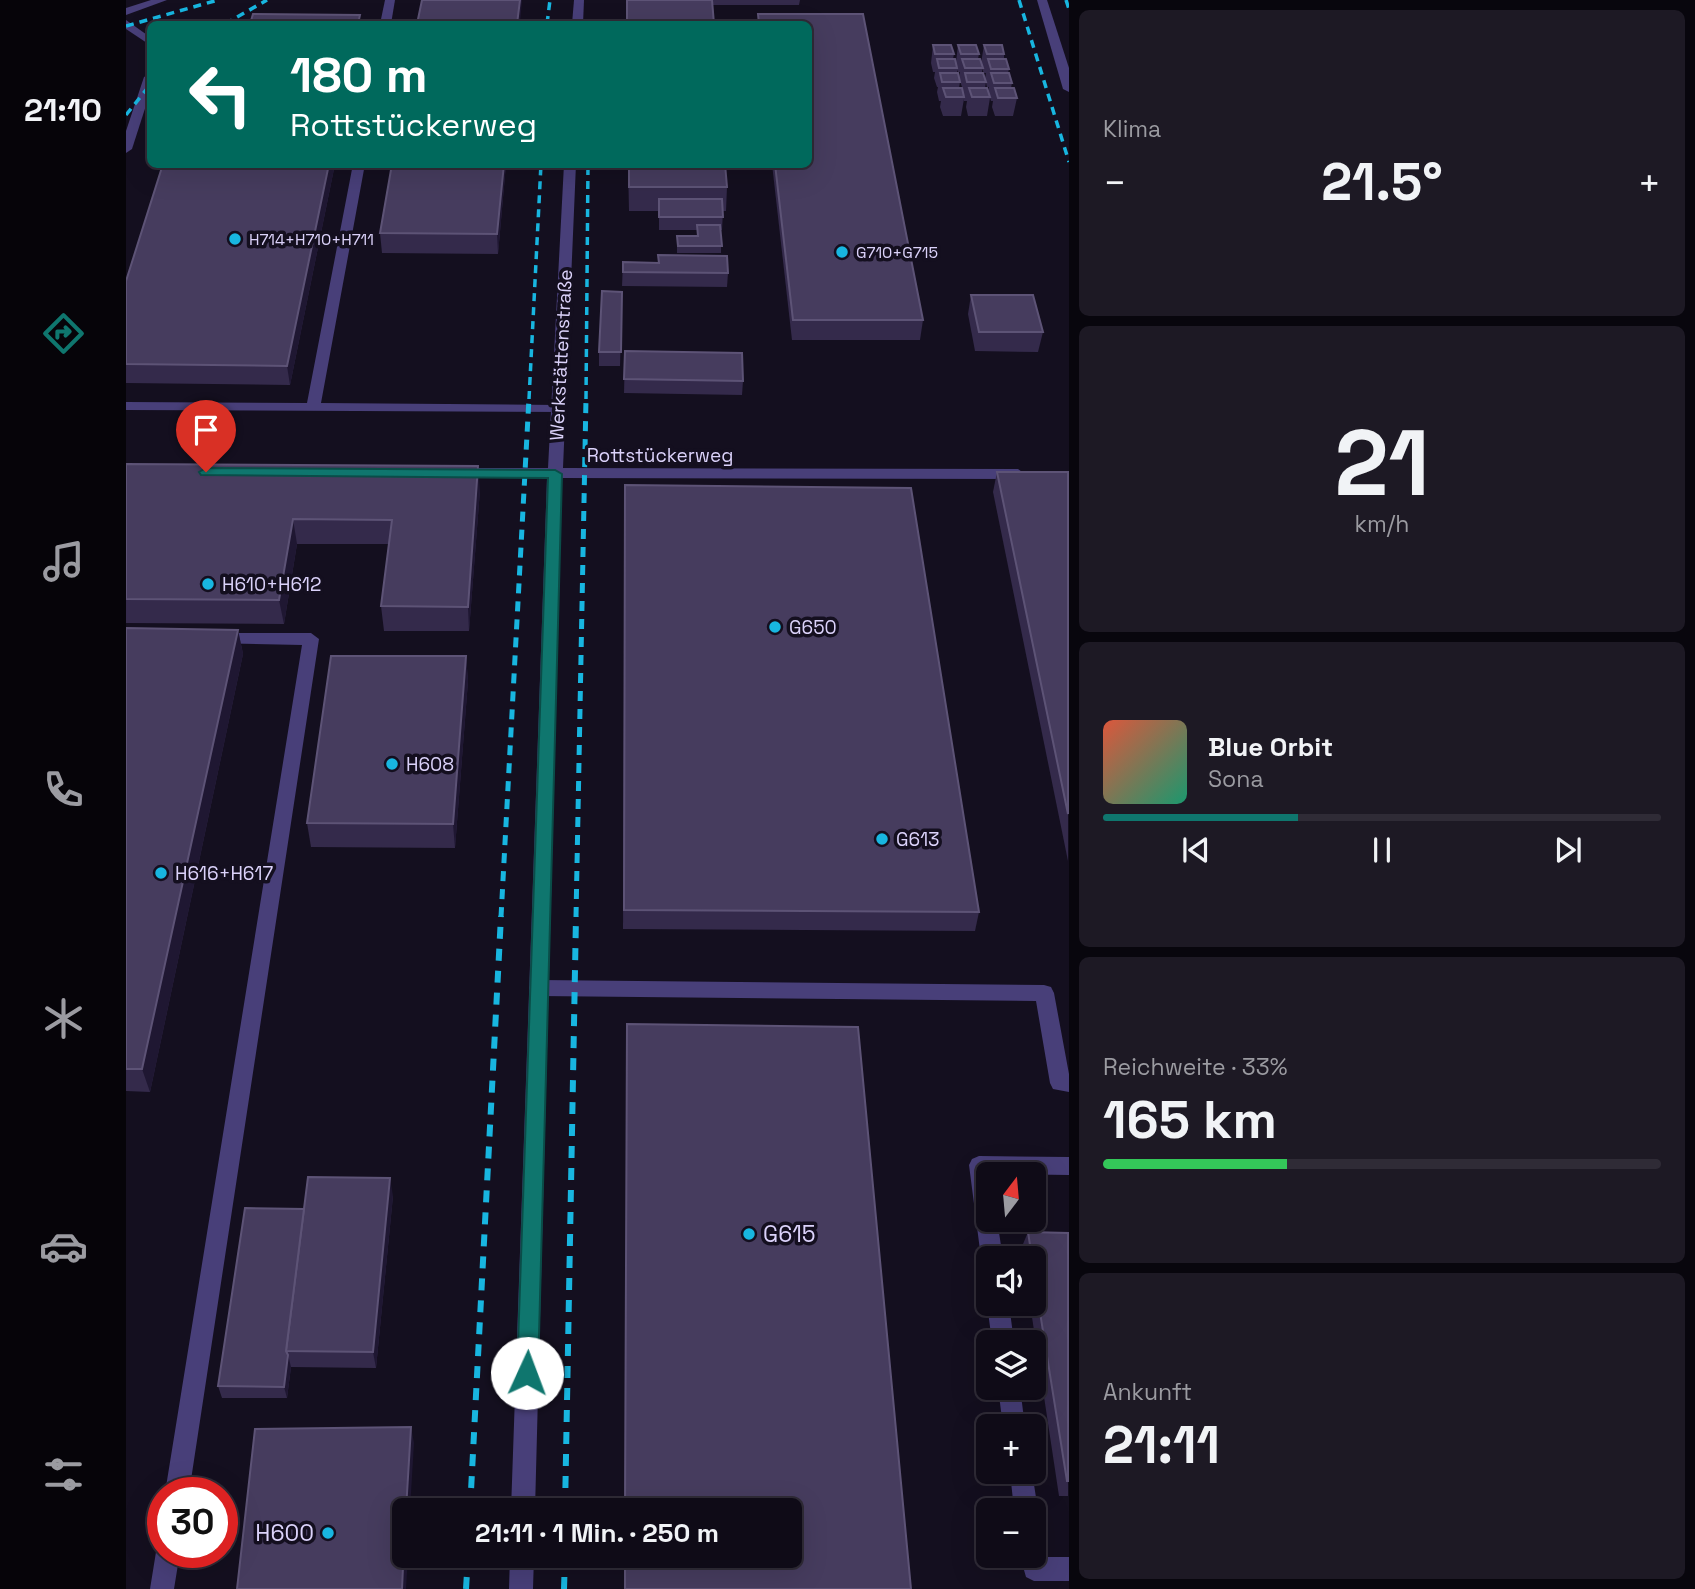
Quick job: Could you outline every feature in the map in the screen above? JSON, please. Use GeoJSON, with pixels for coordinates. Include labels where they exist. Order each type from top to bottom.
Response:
{"type":"FeatureCollection","features":[{"type":"Feature","properties":{"kind":"street"},"geometry":{"type":"LineString","coordinates":[[126,12],[162,0]]}},
{"type":"Feature","properties":{"kind":"street"},"geometry":{"type":"LineString","coordinates":[[386,21],[390,0]]}},
{"type":"Feature","properties":{"kind":"street"},"geometry":{"type":"LineString","coordinates":[[578,21],[579,0]]}},
{"type":"Feature","properties":{"kind":"street"},"geometry":{"type":"LineString","coordinates":[[1042,0],[1069,89]]}},
{"type":"Feature","properties":{"kind":"street"},"geometry":{"type":"LineString","coordinates":[[126,23],[147,40]]}},
{"type":"Feature","properties":{"kind":"street"},"geometry":{"type":"LineString","coordinates":[[126,149],[147,86]]}},
{"type":"Feature","properties":{"kind":"street"},"geometry":{"type":"LineString","coordinates":[[313,407],[358,168]]}},
{"type":"Feature","properties":{"kind":"street","name":"Werkstättenstraße"},"geometry":{"type":"LineString","coordinates":[[523,1498],[555,474],[570,168]]}},
{"type":"Feature","properties":{"kind":"street"},"geometry":{"type":"LineString","coordinates":[[126,407],[558,409]]}},
{"type":"Feature","properties":{"kind":"street","name":"Rottstückerweg"},"geometry":{"type":"LineString","coordinates":[[442,473],[1041,474]]}},
{"type":"Feature","properties":{"kind":"street"},"geometry":{"type":"LineString","coordinates":[[180,1477],[311,639],[205,639]]}},
{"type":"Feature","properties":{"kind":"street"},"geometry":{"type":"LineString","coordinates":[[539,988],[1044,993],[1060,1083],[1069,1083]]}},
{"type":"Feature","properties":{"kind":"street"},"geometry":{"type":"LineString","coordinates":[[990,1246],[979,1165],[1069,1166]]}},
{"type":"Feature","properties":{"kind":"street"},"geometry":{"type":"LineString","coordinates":[[162,1589],[165,1568]]}},
{"type":"Feature","properties":{"kind":"street"},"geometry":{"type":"LineString","coordinates":[[521,1589],[522,1568]]}},
{"type":"Feature","properties":{"kind":"street"},"geometry":{"type":"LineString","coordinates":[[1034,1568],[1069,1569]]}},
{"type":"Feature","properties":{"kind":"building"},"geometry":{"type":"Polygon","coordinates":[[[422,0],[520,0],[517,21],[418,21],[422,0]]]}},
{"type":"Feature","properties":{"kind":"building"},"geometry":{"type":"Polygon","coordinates":[[[627,0],[712,0],[714,21],[627,21],[627,0]]]}},
{"type":"Feature","properties":{"kind":"building"},"geometry":{"type":"Polygon","coordinates":[[[253,14],[360,15],[359,21],[251,21],[253,14]]]}},
{"type":"Feature","properties":{"kind":"building","name":"G710+G715"},"geometry":{"type":"Polygon","coordinates":[[[758,14],[863,14],[923,320],[793,320],[775,168],[812,168],[812,21],[759,21],[758,14]]]}},
{"type":"Feature","properties":{"kind":"building"},"geometry":{"type":"Polygon","coordinates":[[[933,45],[951,45],[954,54],[935,54],[933,45]]]}},
{"type":"Feature","properties":{"kind":"building"},"geometry":{"type":"Polygon","coordinates":[[[958,45],[976,45],[979,54],[961,54],[958,45]]]}},
{"type":"Feature","properties":{"kind":"building"},"geometry":{"type":"Polygon","coordinates":[[[984,45],[1002,45],[1004,54],[987,54],[984,45]]]}},
{"type":"Feature","properties":{"kind":"building"},"geometry":{"type":"Polygon","coordinates":[[[937,59],[955,59],[957,68],[939,68],[937,59]]]}},
{"type":"Feature","properties":{"kind":"building"},"geometry":{"type":"Polygon","coordinates":[[[962,59],[980,59],[983,68],[965,68],[962,59]]]}},
{"type":"Feature","properties":{"kind":"building"},"geometry":{"type":"Polygon","coordinates":[[[988,59],[1006,59],[1009,69],[991,69],[988,59]]]}},
{"type":"Feature","properties":{"kind":"building"},"geometry":{"type":"Polygon","coordinates":[[[940,73],[958,73],[960,82],[942,82],[940,73]]]}},
{"type":"Feature","properties":{"kind":"building"},"geometry":{"type":"Polygon","coordinates":[[[965,73],[983,73],[986,82],[967,82],[965,73]]]}},
{"type":"Feature","properties":{"kind":"building"},"geometry":{"type":"Polygon","coordinates":[[[991,73],[1009,73],[1012,83],[994,83],[991,73]]]}},
{"type":"Feature","properties":{"kind":"building"},"geometry":{"type":"Polygon","coordinates":[[[943,88],[962,88],[964,97],[946,97],[943,88]]]}},
{"type":"Feature","properties":{"kind":"building"},"geometry":{"type":"Polygon","coordinates":[[[969,88],[987,88],[990,97],[972,97],[969,88]]]}},
{"type":"Feature","properties":{"kind":"building"},"geometry":{"type":"Polygon","coordinates":[[[995,88],[1014,88],[1017,98],[998,98],[995,88]]]}},
{"type":"Feature","properties":{"kind":"building","name":"H714+H710+H711"},"geometry":{"type":"Polygon","coordinates":[[[162,168],[328,168],[287,366],[126,364],[126,281],[162,168]]]}},
{"type":"Feature","properties":{"kind":"building"},"geometry":{"type":"Polygon","coordinates":[[[391,168],[504,168],[497,234],[380,233],[391,168]]]}},
{"type":"Feature","properties":{"kind":"building"},"geometry":{"type":"Polygon","coordinates":[[[629,168],[725,168],[727,187],[629,187],[629,168]]]}},
{"type":"Feature","properties":{"kind":"building"},"geometry":{"type":"Polygon","coordinates":[[[659,199],[722,199],[723,217],[659,217],[659,199]]]}},
{"type":"Feature","properties":{"kind":"building"},"geometry":{"type":"Polygon","coordinates":[[[697,225],[720,225],[722,246],[678,246],[677,236],[698,236],[697,225]]]}},
{"type":"Feature","properties":{"kind":"building"},"geometry":{"type":"Polygon","coordinates":[[[658,255],[727,256],[728,273],[623,272],[623,262],[659,263],[658,255]]]}},
{"type":"Feature","properties":{"kind":"building"},"geometry":{"type":"Polygon","coordinates":[[[602,291],[622,292],[621,352],[599,352],[602,291]]]}},
{"type":"Feature","properties":{"kind":"building"},"geometry":{"type":"Polygon","coordinates":[[[971,295],[1033,295],[1043,332],[979,332],[971,295]]]}},
{"type":"Feature","properties":{"kind":"building"},"geometry":{"type":"Polygon","coordinates":[[[625,351],[742,353],[743,381],[624,379],[625,351]]]}},
{"type":"Feature","properties":{"kind":"building","name":"H610+H612"},"geometry":{"type":"Polygon","coordinates":[[[126,464],[478,466],[468,607],[381,606],[392,520],[293,519],[279,600],[126,599],[126,464]]]}},
{"type":"Feature","properties":{"kind":"building"},"geometry":{"type":"Polygon","coordinates":[[[997,472],[1068,472],[1068,814],[997,472]]]}},
{"type":"Feature","properties":{"kind":"building","name":"G650"},"geometry":{"type":"Polygon","coordinates":[[[625,485],[911,488],[979,912],[624,910],[625,485]]]}},
{"type":"Feature","properties":{"kind":"building","name":"H616+H617"},"geometry":{"type":"Polygon","coordinates":[[[126,628],[238,630],[142,1069],[126,1069],[126,628]]]}},
{"type":"Feature","properties":{"kind":"building","name":"H608"},"geometry":{"type":"Polygon","coordinates":[[[331,656],[466,656],[453,824],[307,823],[331,656]]]}},
{"type":"Feature","properties":{"kind":"building","name":"G615"},"geometry":{"type":"Polygon","coordinates":[[[627,1024],[858,1027],[911,1589],[625,1589],[625,1568],[802,1568],[802,1498],[625,1498],[627,1024]]]}},
{"type":"Feature","properties":{"kind":"building"},"geometry":{"type":"Polygon","coordinates":[[[308,1177],[390,1178],[373,1352],[286,1351],[308,1177]]]}},
{"type":"Feature","properties":{"kind":"building"},"geometry":{"type":"Polygon","coordinates":[[[245,1208],[304,1209],[284,1387],[218,1386],[245,1208]]]}},
{"type":"Feature","properties":{"kind":"building"},"geometry":{"type":"Polygon","coordinates":[[[1028,1232],[1068,1233],[1068,1481],[1046,1350],[1046,1330],[1043,1330],[1041,1316],[1046,1316],[1046,1246],[1030,1246],[1028,1232]]]}},
{"type":"Feature","properties":{"kind":"building","name":"H600"},"geometry":{"type":"Polygon","coordinates":[[[411,1427],[407,1498],[392,1498],[392,1568],[403,1568],[402,1589],[237,1589],[255,1429],[411,1427]]]}},
{"type":"Feature","properties":{"kind":"railway"},"geometry":{"type":"LineString","coordinates":[[126,26],[218,0]]}},
{"type":"Feature","properties":{"kind":"railway"},"geometry":{"type":"LineString","coordinates":[[230,21],[267,0]]}},
{"type":"Feature","properties":{"kind":"railway"},"geometry":{"type":"LineString","coordinates":[[547,21],[550,0]]}},
{"type":"Feature","properties":{"kind":"railway"},"geometry":{"type":"LineString","coordinates":[[1019,0],[1069,162]]}},
{"type":"Feature","properties":{"kind":"railway"},"geometry":{"type":"LineString","coordinates":[[1066,0],[1069,9]]}},
{"type":"Feature","properties":{"kind":"railway"},"geometry":{"type":"LineString","coordinates":[[126,115],[147,89]]}},
{"type":"Feature","properties":{"kind":"railway"},"geometry":{"type":"LineString","coordinates":[[529,399],[541,168]]}},
{"type":"Feature","properties":{"kind":"railway"},"geometry":{"type":"LineString","coordinates":[[586,399],[588,168]]}},
{"type":"Feature","properties":{"kind":"railway"},"geometry":{"type":"LineString","coordinates":[[501,917],[529,398]]}},
{"type":"Feature","properties":{"kind":"railway"},"geometry":{"type":"LineString","coordinates":[[576,917],[586,398]]}},
{"type":"Feature","properties":{"kind":"railway"},"geometry":{"type":"LineString","coordinates":[[471,1498],[501,916]]}},
{"type":"Feature","properties":{"kind":"railway"},"geometry":{"type":"LineString","coordinates":[[565,1498],[576,916]]}},
{"type":"Feature","properties":{"kind":"railway"},"geometry":{"type":"LineString","coordinates":[[466,1589],[467,1568]]}},
{"type":"Feature","properties":{"kind":"railway"},"geometry":{"type":"LineString","coordinates":[[564,1589],[565,1568]]}},
{"type":"Feature","properties":{"kind":"place","name":"H714+H710+H711"},"geometry":{"type":"Point","coordinates":[235,239]}},
{"type":"Feature","properties":{"kind":"place","name":"G710+G715"},"geometry":{"type":"Point","coordinates":[842,252]}},
{"type":"Feature","properties":{"kind":"place","name":"H610+H612"},"geometry":{"type":"Point","coordinates":[208,584]}},
{"type":"Feature","properties":{"kind":"place","name":"G650"},"geometry":{"type":"Point","coordinates":[775,627]}},
{"type":"Feature","properties":{"kind":"place","name":"H608"},"geometry":{"type":"Point","coordinates":[392,764]}},
{"type":"Feature","properties":{"kind":"place","name":"G613"},"geometry":{"type":"Point","coordinates":[882,839]}},
{"type":"Feature","properties":{"kind":"place","name":"H616+H617"},"geometry":{"type":"Point","coordinates":[161,873]}},
{"type":"Feature","properties":{"kind":"place","name":"G615"},"geometry":{"type":"Point","coordinates":[749,1234]}},
{"type":"Feature","properties":{"kind":"place","name":"H600"},"geometry":{"type":"Point","coordinates":[328,1533]}},
{"type":"Feature","properties":{"kind":"route"},"geometry":{"type":"LineString","coordinates":[[206,472],[555,474],[527,1373]]}}]}
